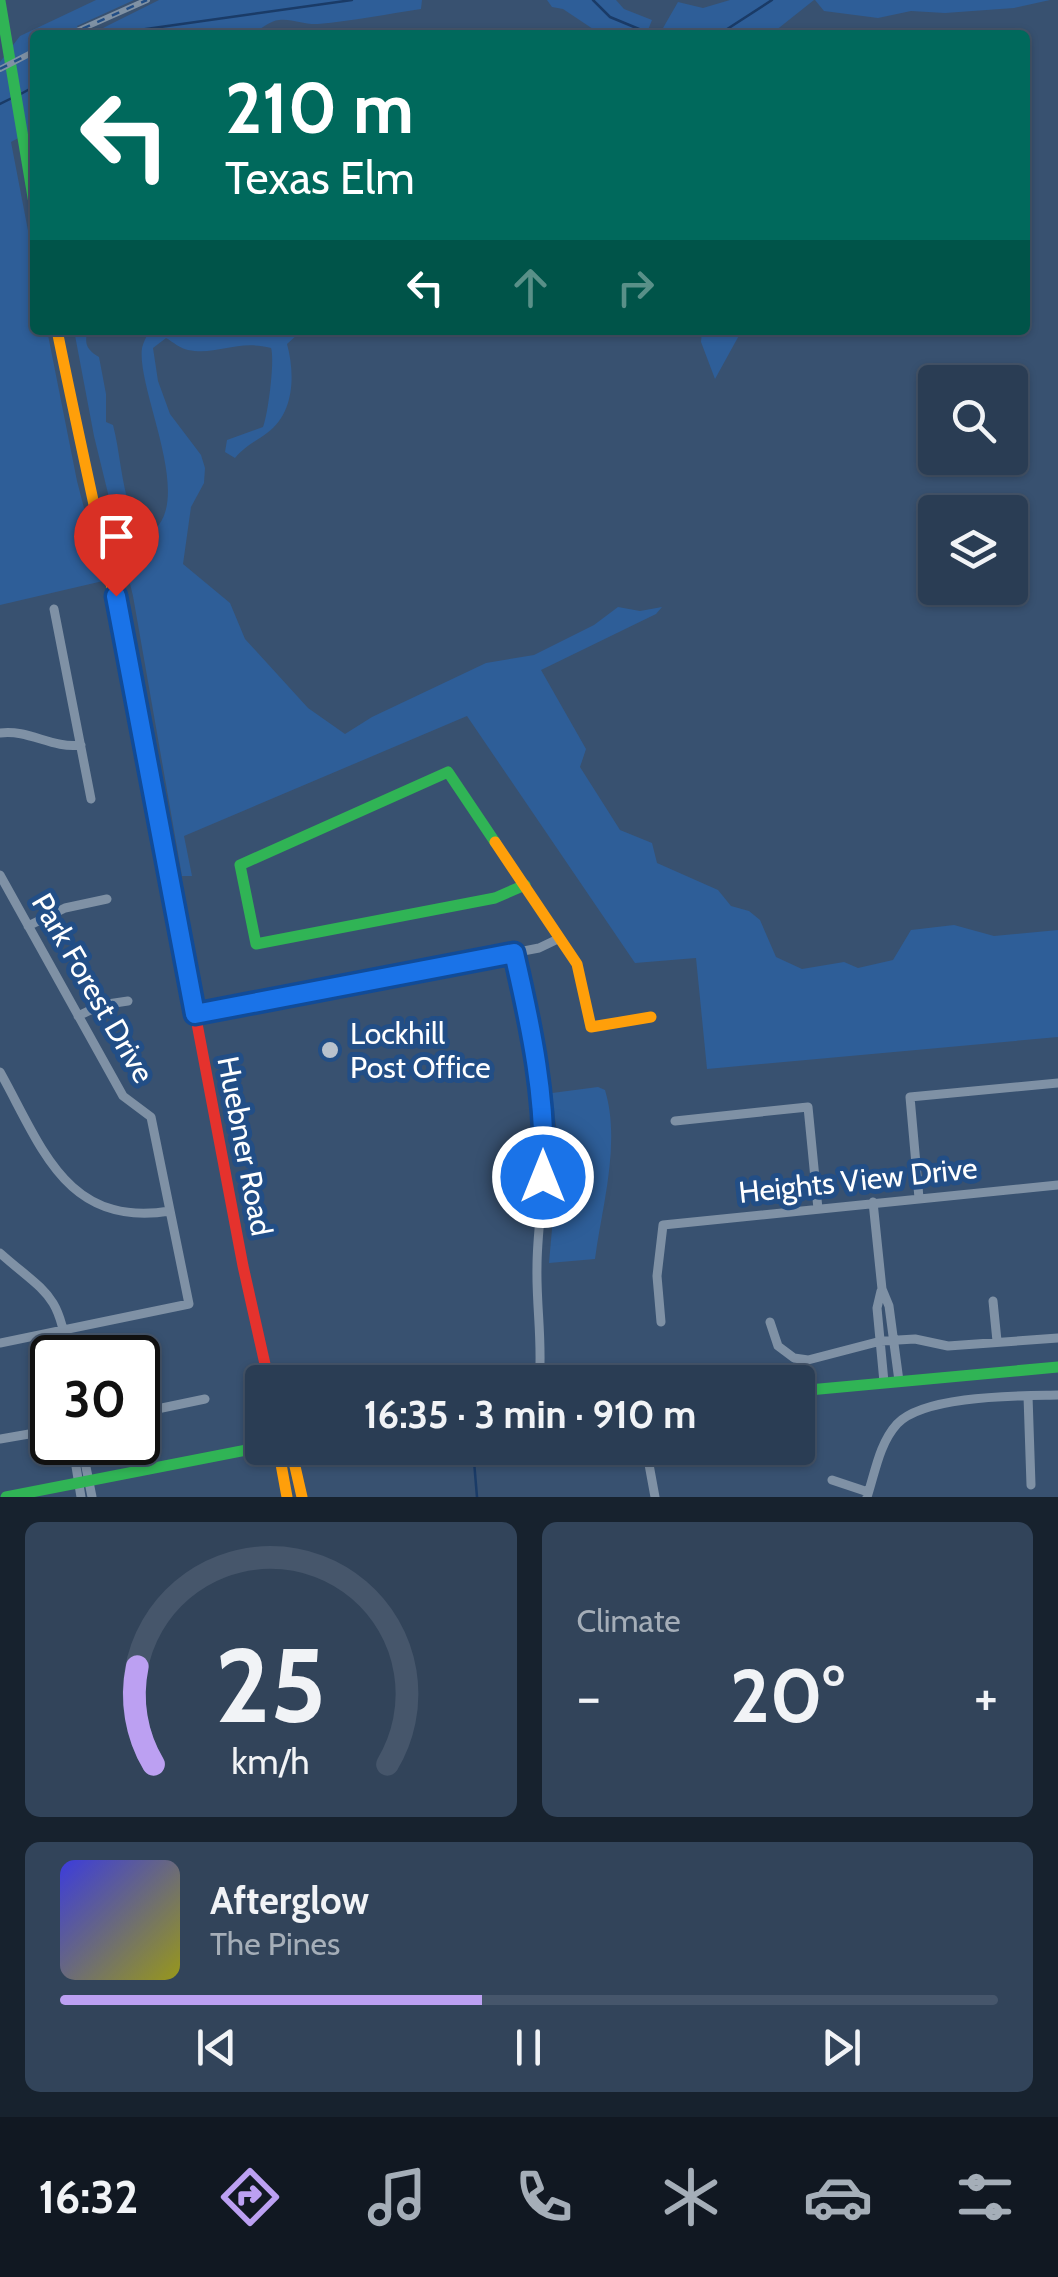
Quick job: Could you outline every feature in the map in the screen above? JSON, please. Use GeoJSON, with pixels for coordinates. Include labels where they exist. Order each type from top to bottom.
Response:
{"type":"FeatureCollection","features":[{"type":"Feature","properties":{"kind":"main road"},"geometry":{"type":"LineString","coordinates":[[0,1],[30,178]]}},
{"type":"Feature","properties":{"kind":"main road","name":"Huebner Road"},"geometry":{"type":"LineString","coordinates":[[59,335],[85,470],[116,596],[265,1365]]}},
{"type":"Feature","properties":{"kind":"main road"},"geometry":{"type":"LineString","coordinates":[[525,885],[494,898],[256,944],[240,865],[448,772],[525,885],[560,938],[580,974],[591,1027],[652,1017]]}},
{"type":"Feature","properties":{"kind":"main road"},"geometry":{"type":"LineString","coordinates":[[815,1389],[1058,1367]]}},
{"type":"Feature","properties":{"kind":"main road"},"geometry":{"type":"LineString","coordinates":[[6,1497],[245,1450]]}},
{"type":"Feature","properties":{"kind":"main road"},"geometry":{"type":"LineString","coordinates":[[281,1465],[286,1497]]}},
{"type":"Feature","properties":{"kind":"main road"},"geometry":{"type":"LineString","coordinates":[[295,1465],[302,1497]]}},
{"type":"Feature","properties":{"kind":"street"},"geometry":{"type":"LineString","coordinates":[[54,610],[91,798]]}},
{"type":"Feature","properties":{"kind":"street"},"geometry":{"type":"LineString","coordinates":[[0,733],[17,732],[53,744],[81,745]]}},
{"type":"Feature","properties":{"kind":"street","name":"Park Forest Drive"},"geometry":{"type":"LineString","coordinates":[[0,875],[122,1096],[152,1117],[170,1211]]}},
{"type":"Feature","properties":{"kind":"street"},"geometry":{"type":"LineString","coordinates":[[28,926],[66,908],[107,899]]}},
{"type":"Feature","properties":{"kind":"street"},"geometry":{"type":"LineString","coordinates":[[195,1014],[548,946],[560,938]]}},
{"type":"Feature","properties":{"kind":"street"},"geometry":{"type":"LineString","coordinates":[[514,953],[543,1116],[536,1305],[541,1365]]}},
{"type":"Feature","properties":{"kind":"street"},"geometry":{"type":"LineString","coordinates":[[78,1016],[100,1005],[128,1001]]}},
{"type":"Feature","properties":{"kind":"street"},"geometry":{"type":"LineString","coordinates":[[0,1072],[55,1170],[77,1194],[116,1212],[138,1215],[170,1211],[189,1304],[0,1344]]}},
{"type":"Feature","properties":{"kind":"street"},"geometry":{"type":"LineString","coordinates":[[919,1198],[910,1097],[1058,1083]]}},
{"type":"Feature","properties":{"kind":"street"},"geometry":{"type":"LineString","coordinates":[[674,1121],[808,1107],[818,1209]]}},
{"type":"Feature","properties":{"kind":"street","name":"Heights View Drive"},"geometry":{"type":"LineString","coordinates":[[660,1322],[656,1276],[663,1225],[1058,1185]]}},
{"type":"Feature","properties":{"kind":"street"},"geometry":{"type":"LineString","coordinates":[[873,1202],[882,1289],[889,1306],[899,1381]]}},
{"type":"Feature","properties":{"kind":"street"},"geometry":{"type":"LineString","coordinates":[[0,1252],[49,1294],[58,1307],[64,1335]]}},
{"type":"Feature","properties":{"kind":"street"},"geometry":{"type":"LineString","coordinates":[[882,1289],[877,1308],[884,1382]]}},
{"type":"Feature","properties":{"kind":"street"},"geometry":{"type":"LineString","coordinates":[[993,1301],[998,1341]]}},
{"type":"Feature","properties":{"kind":"street"},"geometry":{"type":"LineString","coordinates":[[770,1322],[778,1346],[794,1358],[819,1359],[854,1346],[894,1340],[915,1339],[948,1346],[1058,1338]]}},
{"type":"Feature","properties":{"kind":"street"},"geometry":{"type":"LineString","coordinates":[[832,1480],[868,1494],[890,1434],[910,1414],[946,1404],[1058,1395]]}},
{"type":"Feature","properties":{"kind":"street"},"geometry":{"type":"LineString","coordinates":[[1028,1396],[1031,1486]]}},
{"type":"Feature","properties":{"kind":"street"},"geometry":{"type":"LineString","coordinates":[[160,1408],[205,1399]]}},
{"type":"Feature","properties":{"kind":"street"},"geometry":{"type":"LineString","coordinates":[[0,1438],[30,1433]]}},
{"type":"Feature","properties":{"kind":"street"},"geometry":{"type":"LineString","coordinates":[[79,1465],[92,1497]]}},
{"type":"Feature","properties":{"kind":"street"},"geometry":{"type":"LineString","coordinates":[[81,1497],[83,1465]]}},
{"type":"Feature","properties":{"kind":"street"},"geometry":{"type":"LineString","coordinates":[[649,1465],[654,1497]]}},
{"type":"Feature","properties":{"kind":"shaded area"},"geometry":{"type":"Polygon","coordinates":[[[96,0],[134,0],[77,26],[79,30],[33,30],[96,0]]]}},
{"type":"Feature","properties":{"kind":"shaded area"},"geometry":{"type":"Polygon","coordinates":[[[159,0],[422,0],[421,9],[313,24],[275,21],[259,30],[99,30],[159,0]]]}},
{"type":"Feature","properties":{"kind":"shaded area"},"geometry":{"type":"Polygon","coordinates":[[[547,0],[616,0],[624,9],[652,20],[648,30],[594,30],[563,9],[552,7],[547,0]]]}},
{"type":"Feature","properties":{"kind":"shaded area"},"geometry":{"type":"Polygon","coordinates":[[[730,0],[814,0],[776,30],[662,30],[678,2],[703,8],[730,0]]]}},
{"type":"Feature","properties":{"kind":"shaded area"},"geometry":{"type":"Polygon","coordinates":[[[815,0],[1050,0],[1014,8],[911,11],[878,18],[824,11],[815,0]]]}},
{"type":"Feature","properties":{"kind":"shaded area"},"geometry":{"type":"Polygon","coordinates":[[[30,31],[30,132],[11,142],[30,241],[30,335],[48,335],[77,481],[103,581],[0,605],[0,62],[20,36],[30,31]]]}},
{"type":"Feature","properties":{"kind":"shaded area"},"geometry":{"type":"Polygon","coordinates":[[[75,335],[87,335],[87,345],[99,357],[106,422],[113,425],[127,499],[145,536],[161,522],[167,502],[162,449],[143,368],[142,348],[147,335],[297,335],[287,344],[292,380],[283,415],[235,458],[225,452],[227,440],[263,427],[270,388],[271,348],[248,345],[198,351],[166,338],[153,348],[158,381],[170,414],[201,455],[205,468],[204,483],[191,507],[183,564],[230,603],[245,639],[308,708],[345,734],[372,717],[486,663],[534,655],[594,625],[618,607],[640,611],[662,607],[656,614],[541,670],[586,749],[580,767],[620,830],[652,843],[657,863],[718,890],[731,906],[749,911],[760,920],[776,957],[802,969],[844,962],[858,968],[893,960],[911,930],[954,925],[994,936],[1058,930],[1058,1037],[707,1069],[696,958],[635,963],[467,716],[184,836],[192,876],[182,876],[133,596],[94,436],[75,335]]]}},
{"type":"Feature","properties":{"kind":"shaded area"},"geometry":{"type":"Polygon","coordinates":[[[702,335],[739,335],[715,379],[702,335]]]}},
{"type":"Feature","properties":{"kind":"shaded area"},"geometry":{"type":"Polygon","coordinates":[[[598,1087],[605,1090],[609,1110],[611,1153],[595,1259],[549,1263],[559,1150],[552,1093],[598,1087]]]}},
{"type":"Feature","properties":{"kind":"waterway"},"geometry":{"type":"LineString","coordinates":[[139,30],[352,0]]}},
{"type":"Feature","properties":{"kind":"waterway"},"geometry":{"type":"LineString","coordinates":[[593,0],[610,17],[639,29]]}},
{"type":"Feature","properties":{"kind":"waterway"},"geometry":{"type":"LineString","coordinates":[[726,30],[772,0]]}},
{"type":"Feature","properties":{"kind":"waterway"},"geometry":{"type":"LineString","coordinates":[[19,95],[30,89]]}},
{"type":"Feature","properties":{"kind":"waterway"},"geometry":{"type":"LineString","coordinates":[[0,104],[12,98]]}},
{"type":"Feature","properties":{"kind":"waterway"},"geometry":{"type":"LineString","coordinates":[[474,1465],[477,1497]]}},
{"type":"Feature","properties":{"kind":"railway"},"geometry":{"type":"LineString","coordinates":[[79,30],[147,0]]}},
{"type":"Feature","properties":{"kind":"railway"},"geometry":{"type":"LineString","coordinates":[[0,69],[30,54]]}},
{"type":"Feature","properties":{"kind":"traffic: fast"},"geometry":{"type":"LineString","coordinates":[[0,1],[30,179]]}},
{"type":"Feature","properties":{"kind":"traffic: fast"},"geometry":{"type":"LineString","coordinates":[[495,842],[448,772],[240,865],[256,944],[495,898],[525,885]]}},
{"type":"Feature","properties":{"kind":"traffic: fast"},"geometry":{"type":"LineString","coordinates":[[815,1389],[1058,1367]]}},
{"type":"Feature","properties":{"kind":"traffic: fast"},"geometry":{"type":"LineString","coordinates":[[6,1497],[245,1450]]}},
{"type":"Feature","properties":{"kind":"traffic: slow"},"geometry":{"type":"LineString","coordinates":[[58,335],[147,760]]}},
{"type":"Feature","properties":{"kind":"traffic: slow"},"geometry":{"type":"LineString","coordinates":[[495,842],[577,964],[591,1027],[651,1017]]}},
{"type":"Feature","properties":{"kind":"traffic: slow"},"geometry":{"type":"LineString","coordinates":[[281,1465],[287,1497]]}},
{"type":"Feature","properties":{"kind":"traffic: slow"},"geometry":{"type":"LineString","coordinates":[[295,1465],[302,1497]]}},
{"type":"Feature","properties":{"kind":"traffic: jam"},"geometry":{"type":"LineString","coordinates":[[147,760],[265,1365]]}},
{"type":"Feature","properties":{"kind":"place","name":"Lockhill Post Office"},"geometry":{"type":"Point","coordinates":[330,1050]}},
{"type":"Feature","properties":{"kind":"route"},"geometry":{"type":"LineString","coordinates":[[116,596],[195,1014],[514,953],[543,1116],[543,1177]]}}]}
